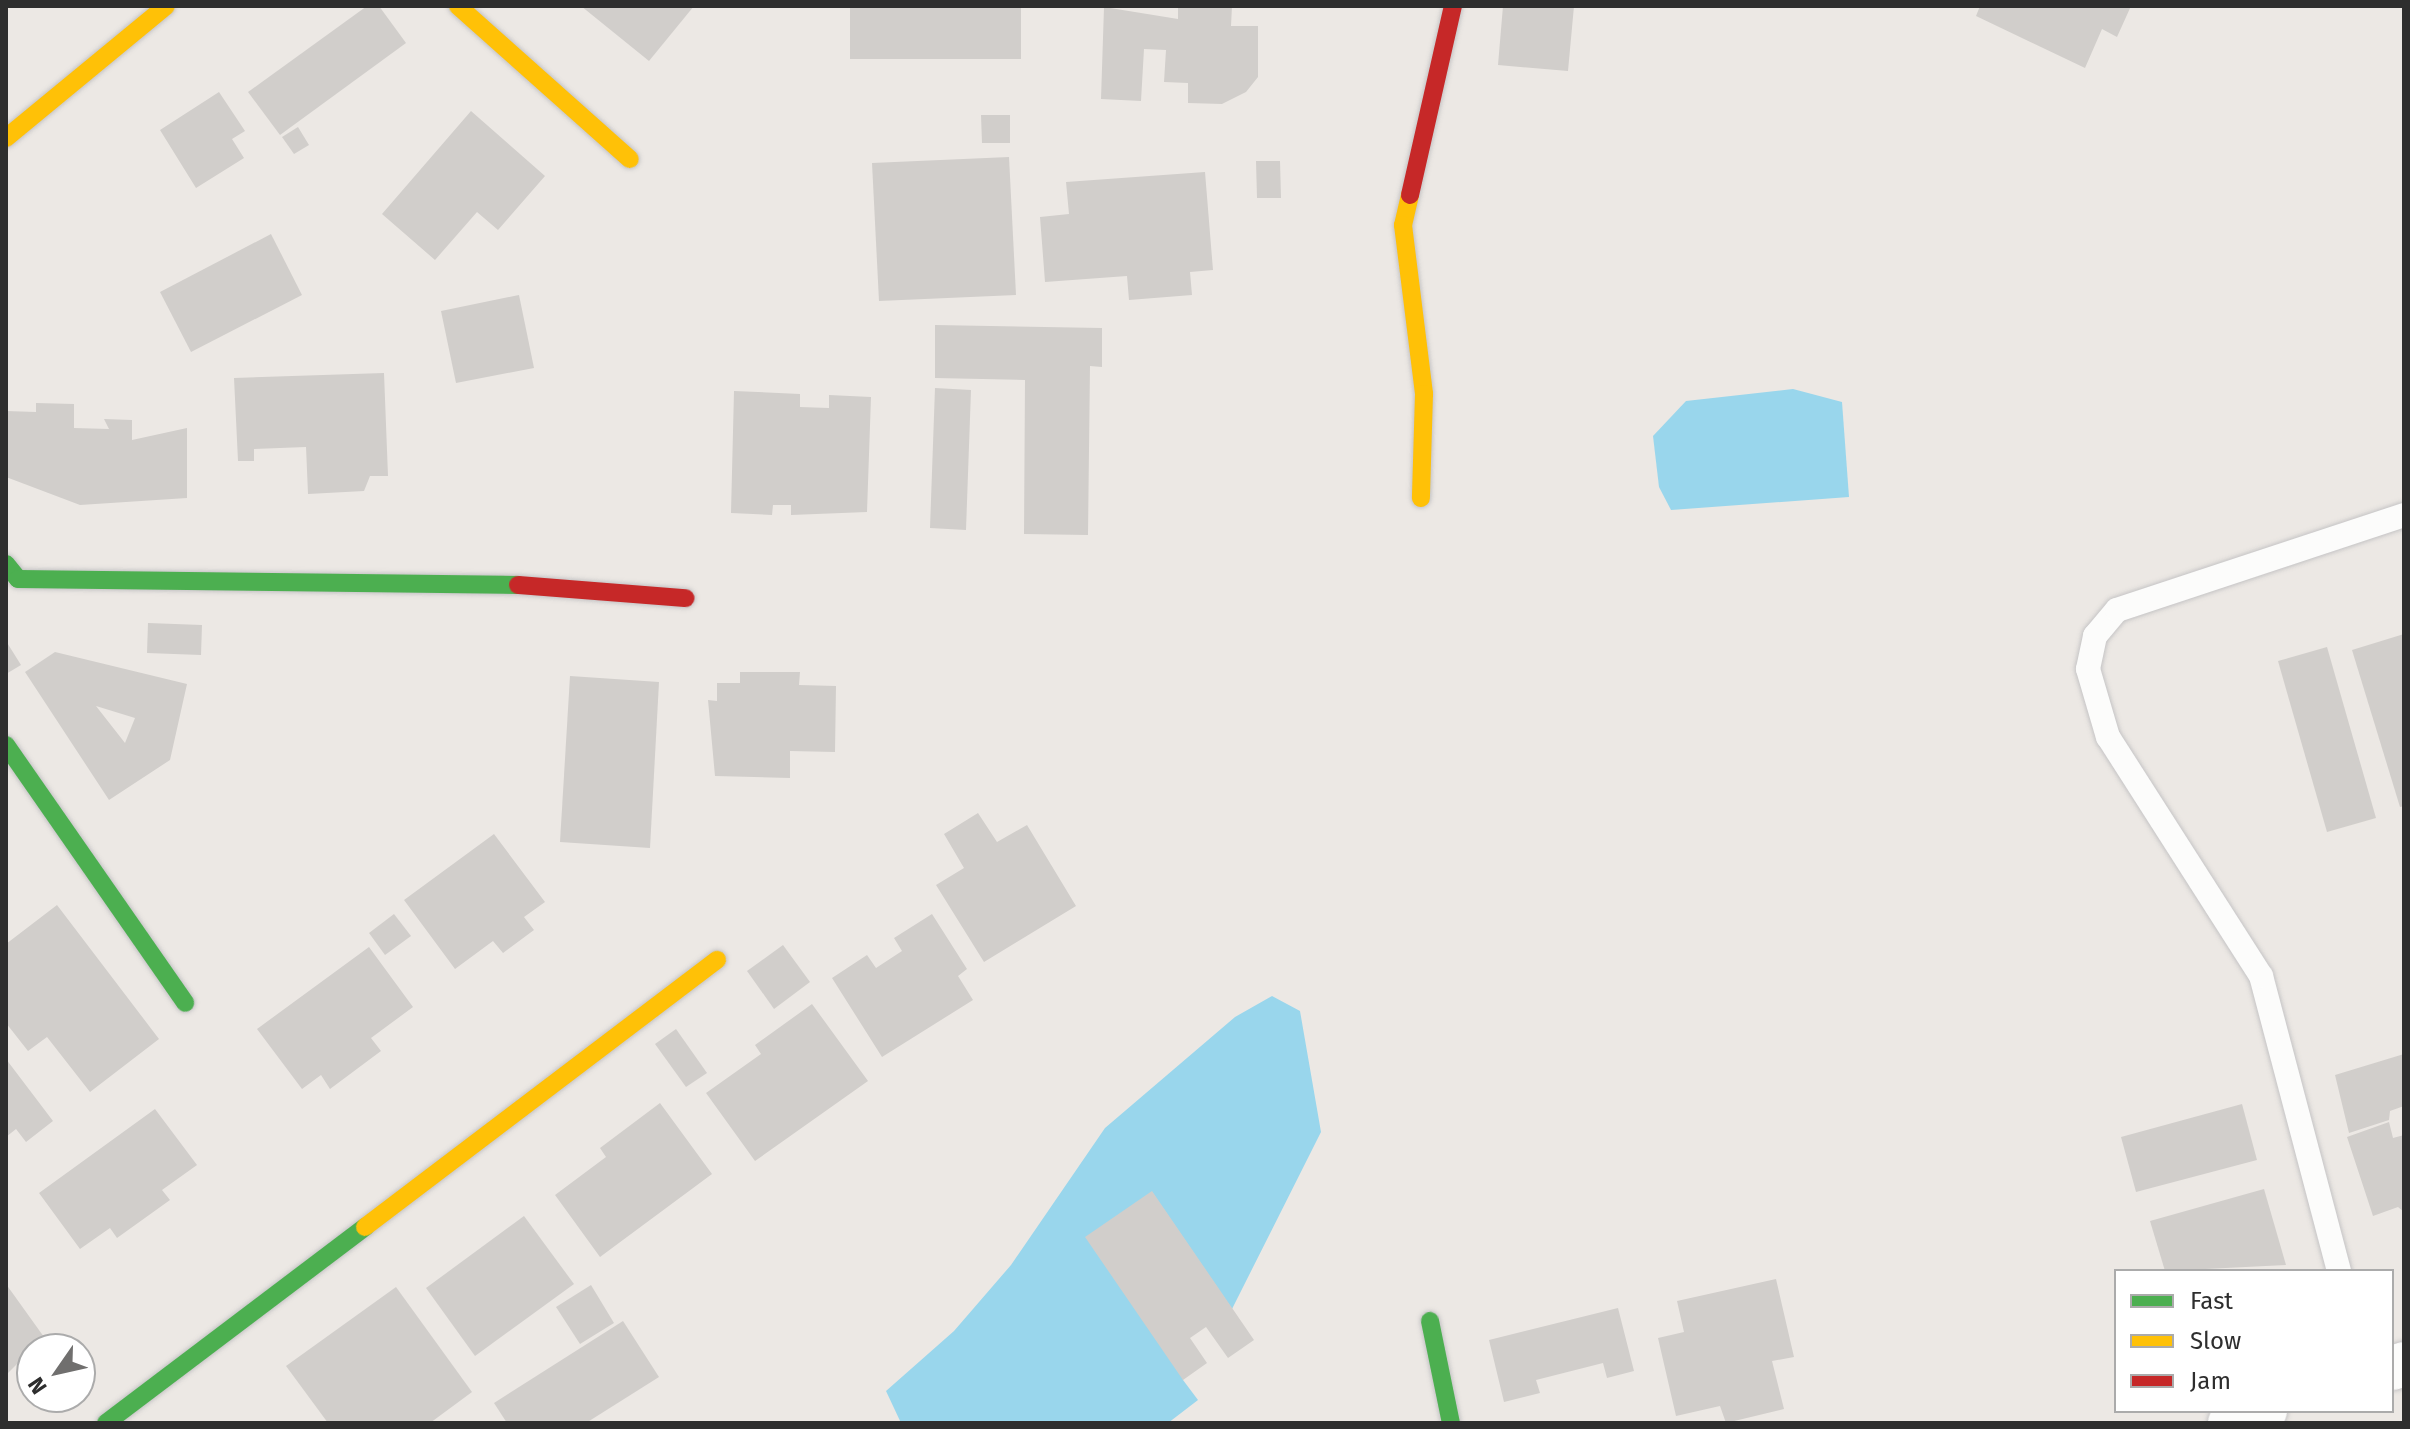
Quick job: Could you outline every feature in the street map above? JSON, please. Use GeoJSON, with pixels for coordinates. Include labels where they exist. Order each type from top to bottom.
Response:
{"type":"FeatureCollection","features":[{"type":"Feature","properties":{"kind":"street"},"geometry":{"type":"LineString","coordinates":[[6,138],[166,6]]}},
{"type":"Feature","properties":{"kind":"street"},"geometry":{"type":"LineString","coordinates":[[458,6],[630,159]]}},
{"type":"Feature","properties":{"kind":"street"},"geometry":{"type":"LineString","coordinates":[[1421,498],[1424,394],[1403,225],[1453,6]]}},
{"type":"Feature","properties":{"kind":"street"},"geometry":{"type":"LineString","coordinates":[[10,576],[432,579],[685,598]]}},
{"type":"Feature","properties":{"kind":"street"},"geometry":{"type":"LineString","coordinates":[[6,745],[185,1003]]}},
{"type":"Feature","properties":{"kind":"street"},"geometry":{"type":"LineString","coordinates":[[106,1423],[717,960]]}},
{"type":"Feature","properties":{"kind":"street"},"geometry":{"type":"LineString","coordinates":[[1430,1321],[1451,1423]]}},
{"type":"Feature","properties":{"kind":"street"},"geometry":{"type":"LineString","coordinates":[[2230,1423],[2259,1413]]}},
{"type":"Feature","properties":{"kind":"lane"},"geometry":{"type":"LineString","coordinates":[[2338,1269],[2261,976],[2108,737],[2088,669],[2095,636],[2117,610],[2404,515]]}},
{"type":"Feature","properties":{"kind":"water"},"geometry":{"type":"Polygon","coordinates":[[[1793,389],[1842,402],[1849,497],[1671,510],[1659,487],[1653,436],[1686,401],[1793,389]]]}},
{"type":"Feature","properties":{"kind":"water"},"geometry":{"type":"Polygon","coordinates":[[[1272,996],[1300,1011],[1321,1132],[1232,1309],[1152,1192],[1183,1380],[1198,1400],[1168,1423],[901,1423],[886,1391],[954,1331],[1011,1265],[1105,1128],[1235,1017],[1272,996]]]}},
{"type":"Feature","properties":{"kind":"building"},"geometry":{"type":"Polygon","coordinates":[[[367,6],[379,6],[406,43],[280,135],[248,92],[367,6]]]}},
{"type":"Feature","properties":{"kind":"building"},"geometry":{"type":"Polygon","coordinates":[[[581,6],[694,6],[649,61],[581,6]]]}},
{"type":"Feature","properties":{"kind":"building"},"geometry":{"type":"Polygon","coordinates":[[[850,6],[1021,6],[1021,59],[850,59],[850,6]]]}},
{"type":"Feature","properties":{"kind":"building"},"geometry":{"type":"Polygon","coordinates":[[[1178,6],[1232,6],[1231,26],[1258,26],[1258,77],[1246,92],[1222,104],[1188,103],[1188,83],[1164,82],[1166,50],[1144,49],[1141,101],[1101,99],[1104,7],[1178,19],[1178,6]]]}},
{"type":"Feature","properties":{"kind":"building"},"geometry":{"type":"Polygon","coordinates":[[[1503,6],[1574,6],[1568,71],[1498,65],[1503,6]]]}},
{"type":"Feature","properties":{"kind":"building"},"geometry":{"type":"Polygon","coordinates":[[[1980,6],[2131,6],[2117,37],[2102,29],[2085,68],[1976,16],[1980,6]]]}},
{"type":"Feature","properties":{"kind":"building"},"geometry":{"type":"Polygon","coordinates":[[[219,92],[245,131],[232,139],[244,158],[196,188],[160,130],[219,92]]]}},
{"type":"Feature","properties":{"kind":"building"},"geometry":{"type":"Polygon","coordinates":[[[471,111],[545,176],[498,230],[477,212],[435,260],[382,214],[471,111]]]}},
{"type":"Feature","properties":{"kind":"building"},"geometry":{"type":"Polygon","coordinates":[[[981,115],[1010,115],[1010,143],[982,143],[981,115]]]}},
{"type":"Feature","properties":{"kind":"building"},"geometry":{"type":"Polygon","coordinates":[[[298,127],[309,145],[294,154],[282,137],[298,127]]]}},
{"type":"Feature","properties":{"kind":"building"},"geometry":{"type":"Polygon","coordinates":[[[1009,157],[1016,295],[879,301],[872,163],[1009,157]]]}},
{"type":"Feature","properties":{"kind":"building"},"geometry":{"type":"Polygon","coordinates":[[[1256,161],[1280,161],[1281,198],[1257,198],[1256,161]]]}},
{"type":"Feature","properties":{"kind":"building"},"geometry":{"type":"Polygon","coordinates":[[[1205,172],[1213,270],[1190,272],[1192,295],[1129,300],[1127,276],[1045,282],[1040,217],[1069,214],[1066,182],[1205,172]]]}},
{"type":"Feature","properties":{"kind":"building"},"geometry":{"type":"Polygon","coordinates":[[[271,234],[302,295],[191,352],[160,292],[271,234]]]}},
{"type":"Feature","properties":{"kind":"building"},"geometry":{"type":"Polygon","coordinates":[[[519,295],[534,368],[456,383],[441,311],[519,295]]]}},
{"type":"Feature","properties":{"kind":"building"},"geometry":{"type":"Polygon","coordinates":[[[935,325],[1102,328],[1102,367],[1090,366],[1088,535],[1024,534],[1025,380],[935,378],[935,325]]]}},
{"type":"Feature","properties":{"kind":"building"},"geometry":{"type":"Polygon","coordinates":[[[384,373],[388,476],[370,476],[364,491],[308,494],[306,447],[254,449],[254,461],[238,461],[234,378],[384,373]]]}},
{"type":"Feature","properties":{"kind":"building"},"geometry":{"type":"Polygon","coordinates":[[[935,388],[971,390],[966,530],[930,528],[935,388]]]}},
{"type":"Feature","properties":{"kind":"building"},"geometry":{"type":"Polygon","coordinates":[[[734,391],[800,394],[800,407],[829,408],[829,395],[871,397],[867,512],[791,515],[791,505],[773,505],[772,515],[731,513],[734,391]]]}},
{"type":"Feature","properties":{"kind":"building"},"geometry":{"type":"Polygon","coordinates":[[[36,403],[74,404],[74,428],[109,429],[104,419],[132,420],[132,440],[187,428],[187,498],[80,505],[6,477],[6,411],[36,412],[36,403]]]}},
{"type":"Feature","properties":{"kind":"building"},"geometry":{"type":"Polygon","coordinates":[[[148,623],[202,625],[201,655],[147,653],[148,623]]]}},
{"type":"Feature","properties":{"kind":"building"},"geometry":{"type":"Polygon","coordinates":[[[2404,634],[2404,806],[2400,807],[2352,650],[2404,634]]]}},
{"type":"Feature","properties":{"kind":"building"},"geometry":{"type":"Polygon","coordinates":[[[6,641],[21,665],[6,674],[6,641]]]}},
{"type":"Feature","properties":{"kind":"building"},"geometry":{"type":"Polygon","coordinates":[[[2327,647],[2376,818],[2327,832],[2278,661],[2327,647]]]}},
{"type":"Feature","properties":{"kind":"building"},"geometry":{"type":"Polygon","coordinates":[[[55,652],[187,684],[170,760],[109,800],[25,672],[55,652]],[[96,706],[125,743],[135,718],[96,706]]]}},
{"type":"Feature","properties":{"kind":"building"},"geometry":{"type":"Polygon","coordinates":[[[740,672],[800,672],[799,685],[836,686],[835,752],[790,751],[790,778],[715,776],[708,700],[717,701],[717,683],[740,683],[740,672]]]}},
{"type":"Feature","properties":{"kind":"building"},"geometry":{"type":"Polygon","coordinates":[[[570,676],[659,682],[650,848],[560,842],[570,676]]]}},
{"type":"Feature","properties":{"kind":"building"},"geometry":{"type":"Polygon","coordinates":[[[978,813],[997,842],[1027,825],[1076,906],[984,962],[936,885],[964,868],[944,834],[978,813]]]}},
{"type":"Feature","properties":{"kind":"building"},"geometry":{"type":"Polygon","coordinates":[[[494,834],[545,902],[524,917],[534,930],[503,953],[493,941],[455,969],[404,900],[494,834]]]}},
{"type":"Feature","properties":{"kind":"building"},"geometry":{"type":"Polygon","coordinates":[[[57,905],[159,1039],[90,1092],[47,1037],[28,1051],[6,1023],[6,944],[57,905]]]}},
{"type":"Feature","properties":{"kind":"building"},"geometry":{"type":"Polygon","coordinates":[[[394,914],[411,936],[385,955],[369,933],[394,914]]]}},
{"type":"Feature","properties":{"kind":"building"},"geometry":{"type":"Polygon","coordinates":[[[932,914],[967,969],[958,976],[973,1000],[882,1057],[832,978],[867,955],[876,968],[902,951],[894,938],[932,914]]]}},
{"type":"Feature","properties":{"kind":"building"},"geometry":{"type":"Polygon","coordinates":[[[783,945],[810,982],[774,1009],[747,971],[783,945]]]}},
{"type":"Feature","properties":{"kind":"building"},"geometry":{"type":"Polygon","coordinates":[[[369,947],[413,1007],[371,1038],[381,1051],[330,1089],[321,1075],[302,1089],[257,1029],[369,947]]]}},
{"type":"Feature","properties":{"kind":"building"},"geometry":{"type":"Polygon","coordinates":[[[812,1004],[868,1081],[755,1161],[706,1093],[761,1054],[755,1045],[812,1004]]]}},
{"type":"Feature","properties":{"kind":"building"},"geometry":{"type":"Polygon","coordinates":[[[676,1029],[707,1073],[686,1087],[655,1044],[676,1029]]]}},
{"type":"Feature","properties":{"kind":"building"},"geometry":{"type":"Polygon","coordinates":[[[2404,1054],[2404,1106],[2390,1111],[2389,1120],[2349,1133],[2335,1075],[2404,1054]]]}},
{"type":"Feature","properties":{"kind":"building"},"geometry":{"type":"Polygon","coordinates":[[[6,1059],[53,1121],[26,1142],[16,1129],[6,1137],[6,1059]]]}},
{"type":"Feature","properties":{"kind":"building"},"geometry":{"type":"Polygon","coordinates":[[[660,1103],[712,1174],[600,1257],[555,1195],[606,1157],[600,1148],[660,1103]]]}},
{"type":"Feature","properties":{"kind":"building"},"geometry":{"type":"Polygon","coordinates":[[[2242,1104],[2257,1160],[2136,1192],[2121,1137],[2242,1104]]]}},
{"type":"Feature","properties":{"kind":"building"},"geometry":{"type":"Polygon","coordinates":[[[155,1109],[197,1165],[162,1190],[170,1200],[117,1238],[110,1228],[80,1249],[39,1193],[155,1109]]]}},
{"type":"Feature","properties":{"kind":"building"},"geometry":{"type":"Polygon","coordinates":[[[2389,1122],[2393,1138],[2404,1135],[2404,1212],[2398,1207],[2373,1216],[2347,1137],[2389,1122]]]}},
{"type":"Feature","properties":{"kind":"building"},"geometry":{"type":"Polygon","coordinates":[[[2264,1189],[2286,1265],[2164,1269],[2150,1221],[2264,1189]]]}},
{"type":"Feature","properties":{"kind":"building"},"geometry":{"type":"Polygon","coordinates":[[[1152,1191],[1254,1340],[1228,1358],[1206,1327],[1190,1338],[1207,1363],[1183,1380],[1085,1237],[1152,1191]]]}},
{"type":"Feature","properties":{"kind":"building"},"geometry":{"type":"Polygon","coordinates":[[[524,1216],[574,1284],[475,1356],[426,1288],[524,1216]]]}},
{"type":"Feature","properties":{"kind":"building"},"geometry":{"type":"Polygon","coordinates":[[[1776,1279],[1794,1357],[1772,1361],[1784,1409],[1726,1423],[1720,1406],[1676,1416],[1658,1338],[1684,1332],[1677,1301],[1776,1279]]]}},
{"type":"Feature","properties":{"kind":"building"},"geometry":{"type":"Polygon","coordinates":[[[6,1284],[41,1333],[16,1333],[16,1365],[6,1375],[6,1284]]]}},
{"type":"Feature","properties":{"kind":"building"},"geometry":{"type":"Polygon","coordinates":[[[591,1285],[614,1323],[580,1344],[556,1307],[591,1285]]]}},
{"type":"Feature","properties":{"kind":"building"},"geometry":{"type":"Polygon","coordinates":[[[396,1287],[472,1392],[430,1423],[328,1423],[286,1366],[396,1287]]]}},
{"type":"Feature","properties":{"kind":"building"},"geometry":{"type":"Polygon","coordinates":[[[1618,1308],[1634,1371],[1607,1378],[1603,1363],[1536,1380],[1540,1393],[1504,1402],[1489,1340],[1618,1308]]]}},
{"type":"Feature","properties":{"kind":"building"},"geometry":{"type":"Polygon","coordinates":[[[623,1321],[659,1377],[586,1423],[507,1423],[494,1403],[623,1321]]]}},
{"type":"Feature","properties":{"kind":"traffic: fast"},"geometry":{"type":"LineString","coordinates":[[6,564],[18,579],[518,585]]}},
{"type":"Feature","properties":{"kind":"traffic: fast"},"geometry":{"type":"LineString","coordinates":[[6,745],[185,1003]]}},
{"type":"Feature","properties":{"kind":"traffic: fast"},"geometry":{"type":"LineString","coordinates":[[106,1423],[365,1227]]}},
{"type":"Feature","properties":{"kind":"traffic: fast"},"geometry":{"type":"LineString","coordinates":[[1430,1321],[1451,1423]]}},
{"type":"Feature","properties":{"kind":"traffic: slow"},"geometry":{"type":"LineString","coordinates":[[6,138],[166,6]]}},
{"type":"Feature","properties":{"kind":"traffic: slow"},"geometry":{"type":"LineString","coordinates":[[458,6],[630,159]]}},
{"type":"Feature","properties":{"kind":"traffic: slow"},"geometry":{"type":"LineString","coordinates":[[1410,195],[1403,225],[1424,394],[1421,498]]}},
{"type":"Feature","properties":{"kind":"traffic: slow"},"geometry":{"type":"LineString","coordinates":[[365,1227],[717,960]]}},
{"type":"Feature","properties":{"kind":"traffic: jam"},"geometry":{"type":"LineString","coordinates":[[1410,195],[1453,6]]}},
{"type":"Feature","properties":{"kind":"traffic: jam"},"geometry":{"type":"LineString","coordinates":[[518,585],[685,598]]}}]}
